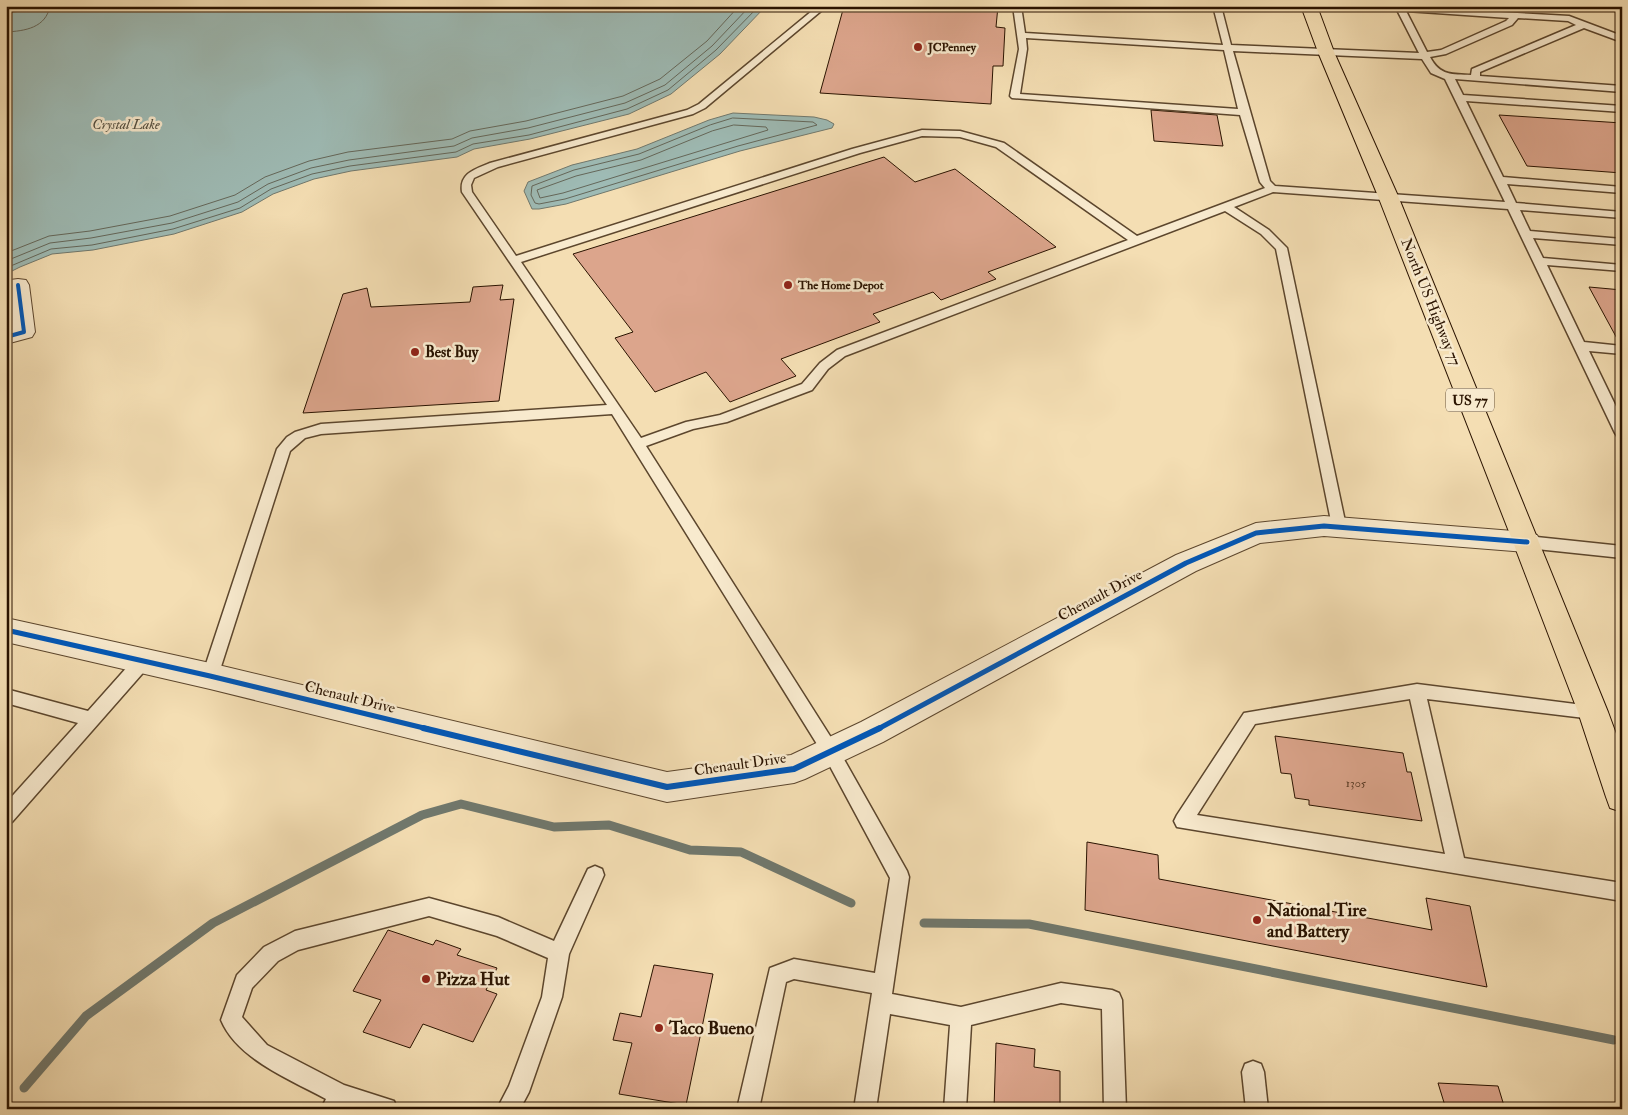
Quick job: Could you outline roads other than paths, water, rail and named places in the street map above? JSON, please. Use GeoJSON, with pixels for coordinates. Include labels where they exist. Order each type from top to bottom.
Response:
{"type":"FeatureCollection","features":[{"type":"Feature","properties":{"kind":"main road","name":"North US Highway 77"},"geometry":{"type":"LineString","coordinates":[[1309,6],[1326,52],[1388,196],[1527,542],[1593,712],[1622,797]]}},
{"type":"Feature","properties":{"kind":"street"},"geometry":{"type":"LineString","coordinates":[[6,337],[24,332],[18,285]]}},
{"type":"Feature","properties":{"kind":"street","name":"Chenault Drive"},"geometry":{"type":"LineString","coordinates":[[6,630],[210,676],[667,787],[794,769],[880,728],[1186,563],[1256,533],[1340,526],[1527,542]]}},
{"type":"Feature","properties":{"kind":"lane"},"geometry":{"type":"LineString","coordinates":[[824,6],[702,106],[690,112],[494,165],[470,176],[466,185],[467,192],[638,444],[831,752],[900,877],[865,1109]]}},
{"type":"Feature","properties":{"kind":"lane"},"geometry":{"type":"LineString","coordinates":[[1017,6],[1023,55],[1015,96],[1244,112]]}},
{"type":"Feature","properties":{"kind":"lane"},"geometry":{"type":"LineString","coordinates":[[1217,6],[1244,112],[1265,182],[1272,189]]}},
{"type":"Feature","properties":{"kind":"lane"},"geometry":{"type":"LineString","coordinates":[[1566,6],[1569,19]]}},
{"type":"Feature","properties":{"kind":"lane"},"geometry":{"type":"LineString","coordinates":[[1622,40],[1569,19],[1400,7],[1423,56],[1434,71],[1449,76],[1476,79],[1622,89]]}},
{"type":"Feature","properties":{"kind":"lane"},"geometry":{"type":"LineString","coordinates":[[1022,35],[1228,48],[1423,56],[1442,52],[1509,23],[1515,16]]}},
{"type":"Feature","properties":{"kind":"lane"},"geometry":{"type":"LineString","coordinates":[[1476,79],[1475,71],[1583,25]]}},
{"type":"Feature","properties":{"kind":"lane"},"geometry":{"type":"LineString","coordinates":[[1449,76],[1510,205],[1617,417],[1622,433]]}},
{"type":"Feature","properties":{"kind":"lane"},"geometry":{"type":"LineString","coordinates":[[1459,98],[1622,109]]}},
{"type":"Feature","properties":{"kind":"lane"},"geometry":{"type":"LineString","coordinates":[[514,260],[856,151],[922,133],[960,134],[1000,145],[1135,240]]}},
{"type":"Feature","properties":{"kind":"lane"},"geometry":{"type":"LineString","coordinates":[[1498,180],[1622,190]]}},
{"type":"Feature","properties":{"kind":"lane"},"geometry":{"type":"LineString","coordinates":[[638,444],[691,426],[722,419],[807,387],[824,366],[841,353],[1272,189],[1510,205],[1622,215]]}},
{"type":"Feature","properties":{"kind":"lane"},"geometry":{"type":"LineString","coordinates":[[1225,206],[1265,232],[1281,248],[1340,526]]}},
{"type":"Feature","properties":{"kind":"lane"},"geometry":{"type":"LineString","coordinates":[[1526,234],[1622,242]]}},
{"type":"Feature","properties":{"kind":"lane"},"geometry":{"type":"LineString","coordinates":[[1539,261],[1622,268]]}},
{"type":"Feature","properties":{"kind":"lane"},"geometry":{"type":"LineString","coordinates":[[1581,346],[1622,350]]}},
{"type":"Feature","properties":{"kind":"lane"},"geometry":{"type":"LineString","coordinates":[[210,676],[284,449],[292,439],[305,432],[321,429],[616,409]]}},
{"type":"Feature","properties":{"kind":"lane"},"geometry":{"type":"LineString","coordinates":[[1527,542],[1622,552]]}},
{"type":"Feature","properties":{"kind":"lane"},"geometry":{"type":"LineString","coordinates":[[6,816],[143,661]]}},
{"type":"Feature","properties":{"kind":"lane"},"geometry":{"type":"LineString","coordinates":[[1593,712],[1417,690],[1250,718],[1183,821],[1622,892]]}},
{"type":"Feature","properties":{"kind":"lane"},"geometry":{"type":"LineString","coordinates":[[1417,690],[1457,866]]}},
{"type":"Feature","properties":{"kind":"lane"},"geometry":{"type":"LineString","coordinates":[[6,696],[92,719]]}},
{"type":"Feature","properties":{"kind":"lane"},"geometry":{"type":"LineString","coordinates":[[508,1109],[518,1092],[552,997],[559,953],[595,875]]}},
{"type":"Feature","properties":{"kind":"lane"},"geometry":{"type":"LineString","coordinates":[[386,1109],[336,1102],[260,1052],[231,1020],[244,982],[271,954],[295,941],[429,907],[498,927],[559,953]]}},
{"type":"Feature","properties":{"kind":"lane"},"geometry":{"type":"LineString","coordinates":[[748,1109],[777,975],[794,969],[883,993],[961,1017],[1061,993],[1112,1000],[1116,1109]]}},
{"type":"Feature","properties":{"kind":"lane"},"geometry":{"type":"LineString","coordinates":[[955,1109],[961,1017]]}},
{"type":"Feature","properties":{"kind":"lane"},"geometry":{"type":"LineString","coordinates":[[1253,1072],[1257,1109]]}},
{"type":"Feature","properties":{"kind":"water","name":"Crystal Lake"},"geometry":{"type":"Polygon","coordinates":[[[42,6],[766,6],[720,54],[671,94],[629,114],[530,139],[474,149],[457,157],[351,171],[314,179],[273,194],[242,212],[174,234],[93,250],[52,254],[6,274],[6,14],[42,6]]]}},
{"type":"Feature","properties":{"kind":"water"},"geometry":{"type":"Polygon","coordinates":[[[733,113],[814,117],[834,124],[832,128],[740,151],[566,204],[532,209],[524,191],[528,182],[572,165],[637,149],[709,120],[733,113]]]}},
{"type":"Feature","properties":{"kind":"waterway"},"geometry":{"type":"LineString","coordinates":[[24,1088],[86,1016],[213,923],[422,815],[461,804],[554,827],[609,825],[690,850],[741,852],[851,903]]}},
{"type":"Feature","properties":{"kind":"waterway"},"geometry":{"type":"LineString","coordinates":[[924,923],[1029,924],[1614,1040]]}},
{"type":"Feature","properties":{"kind":"place","name":"JCPenney"},"geometry":{"type":"Point","coordinates":[918,47]}},
{"type":"Feature","properties":{"kind":"place","name":"The Home Depot"},"geometry":{"type":"Point","coordinates":[788,285]}},
{"type":"Feature","properties":{"kind":"place","name":"Best Buy"},"geometry":{"type":"Point","coordinates":[415,352]}},
{"type":"Feature","properties":{"kind":"place","name":"National Tire and Battery"},"geometry":{"type":"Point","coordinates":[1257,920]}},
{"type":"Feature","properties":{"kind":"place","name":"Pizza Hut"},"geometry":{"type":"Point","coordinates":[426,979]}},
{"type":"Feature","properties":{"kind":"place","name":"Taco Bueno"},"geometry":{"type":"Point","coordinates":[659,1028]}}]}
